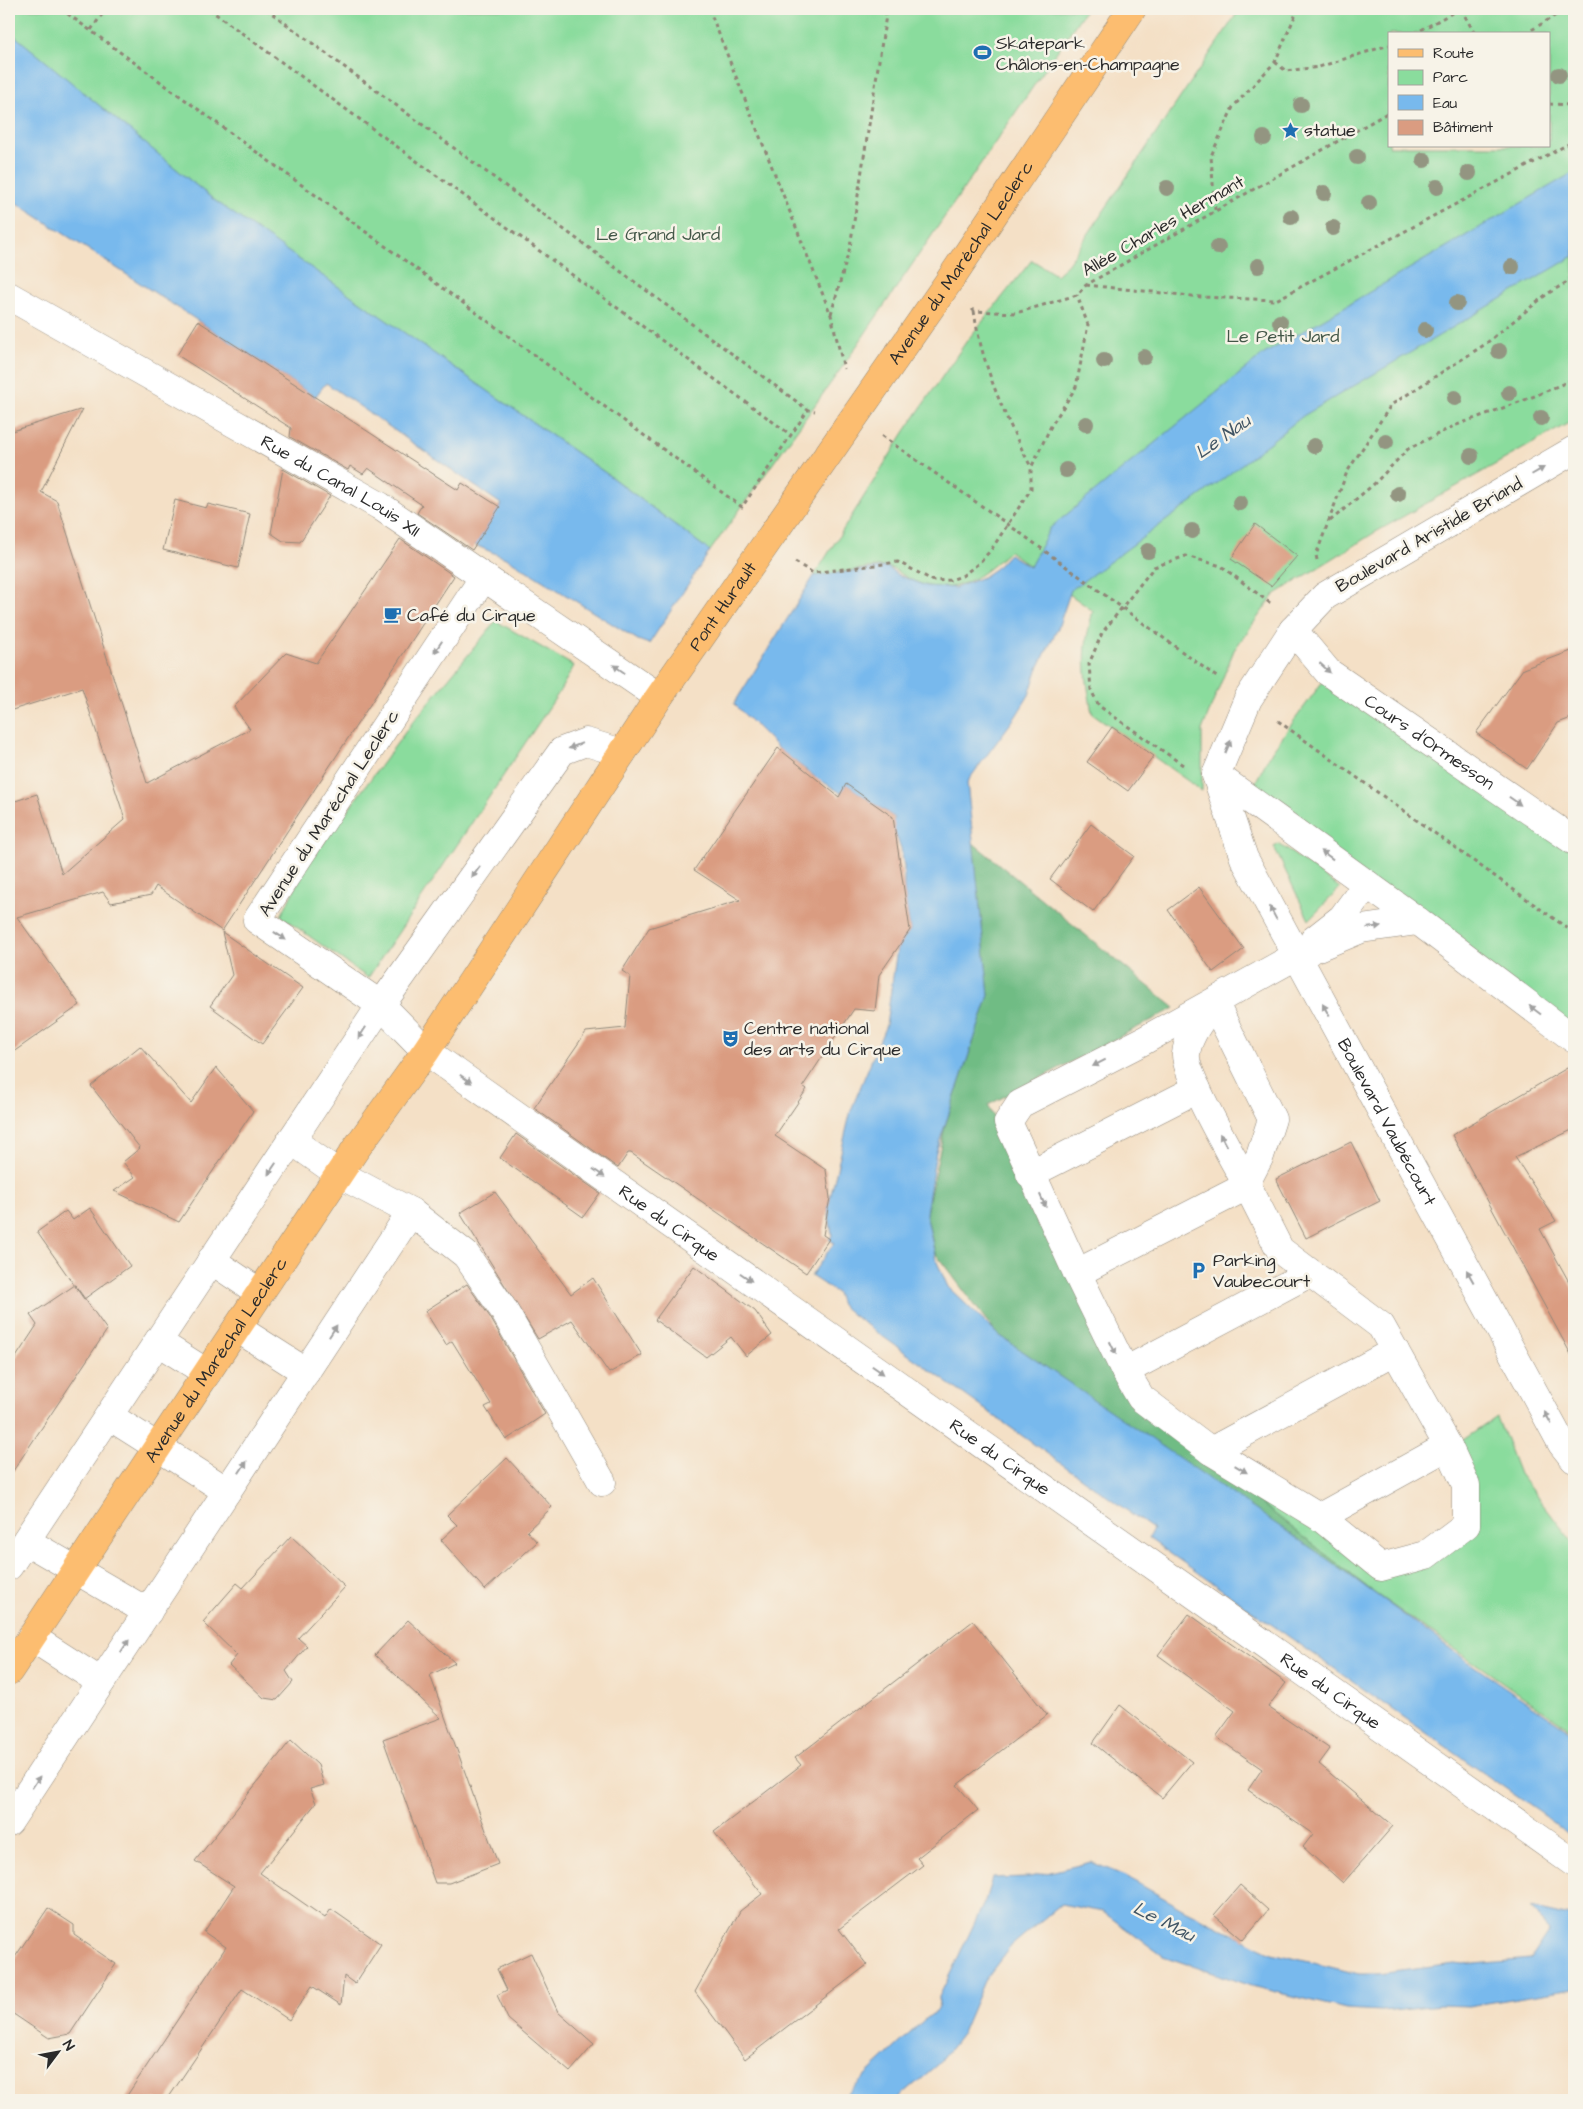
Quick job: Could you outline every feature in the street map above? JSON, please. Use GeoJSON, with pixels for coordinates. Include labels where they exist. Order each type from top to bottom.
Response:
{"type":"FeatureCollection","features":[{"type":"Feature","properties":{"kind":"main road","name":"Avenue du Maréchal Leclerc"},"geometry":{"type":"LineString","coordinates":[[786,514],[947,284],[1132,9]]}},
{"type":"Feature","properties":{"kind":"main road","name":"Pont Hurault"},"geometry":{"type":"LineString","coordinates":[[659,697],[786,514]]}},
{"type":"Feature","properties":{"kind":"main road","name":"Avenue du Maréchal Leclerc"},"geometry":{"type":"LineString","coordinates":[[9,1671],[339,1174],[426,1050],[659,697]]}},
{"type":"Feature","properties":{"kind":"street","name":"Rue du Canal Louis XII"},"geometry":{"type":"LineString","coordinates":[[9,296],[380,506],[659,697]]}},
{"type":"Feature","properties":{"kind":"street","name":"Boulevard Aristide Briand"},"geometry":{"type":"LineString","coordinates":[[1293,630],[1325,596],[1574,450]]}},
{"type":"Feature","properties":{"kind":"street","name":"Avenue du Maréchal Leclerc"},"geometry":{"type":"LineString","coordinates":[[426,1050],[381,1005],[257,920],[484,577]]}},
{"type":"Feature","properties":{"kind":"street"},"geometry":{"type":"LineString","coordinates":[[1293,630],[1248,700],[1216,775],[1418,921],[1574,1039]]}},
{"type":"Feature","properties":{"kind":"street","name":"Cours d'Ormesson"},"geometry":{"type":"LineString","coordinates":[[1293,630],[1328,672],[1574,841]]}},
{"type":"Feature","properties":{"kind":"street"},"geometry":{"type":"LineString","coordinates":[[9,1566],[381,1005],[562,751],[586,742],[622,753]]}},
{"type":"Feature","properties":{"kind":"street","name":"Boulevard Vaubécourt"},"geometry":{"type":"LineString","coordinates":[[1216,775],[1244,858],[1562,1444],[1574,1459]]}},
{"type":"Feature","properties":{"kind":"street"},"geometry":{"type":"LineString","coordinates":[[1296,956],[1342,918],[1367,884]]}},
{"type":"Feature","properties":{"kind":"street"},"geometry":{"type":"LineString","coordinates":[[1214,1002],[1190,1036],[1185,1056],[1195,1086],[1280,1250],[1381,1326],[1448,1446],[1466,1485],[1466,1525],[1426,1555],[1380,1567],[1320,1517],[1211,1451],[1141,1398],[1125,1372],[1077,1273],[1030,1174],[1008,1122],[1020,1104],[1143,1041],[1296,956],[1361,929],[1418,921]]}},
{"type":"Feature","properties":{"kind":"street"},"geometry":{"type":"LineString","coordinates":[[1077,1273],[1246,1184],[1260,1156],[1272,1119],[1214,1002]]}},
{"type":"Feature","properties":{"kind":"street"},"geometry":{"type":"LineString","coordinates":[[1143,1041],[1174,1058],[1195,1086]]}},
{"type":"Feature","properties":{"kind":"street","name":"Rue du Cirque"},"geometry":{"type":"LineString","coordinates":[[426,1050],[1574,1863]]}},
{"type":"Feature","properties":{"kind":"street"},"geometry":{"type":"LineString","coordinates":[[1030,1174],[1195,1086]]}},
{"type":"Feature","properties":{"kind":"street"},"geometry":{"type":"LineString","coordinates":[[291,1140],[339,1174],[411,1212],[466,1255],[503,1309],[602,1482]]}},
{"type":"Feature","properties":{"kind":"street"},"geometry":{"type":"LineString","coordinates":[[9,1822],[411,1212]]}},
{"type":"Feature","properties":{"kind":"street"},"geometry":{"type":"LineString","coordinates":[[211,1260],[260,1293]]}},
{"type":"Feature","properties":{"kind":"street"},"geometry":{"type":"LineString","coordinates":[[1125,1372],[1310,1273]]}},
{"type":"Feature","properties":{"kind":"street"},"geometry":{"type":"LineString","coordinates":[[237,1328],[306,1372]]}},
{"type":"Feature","properties":{"kind":"street"},"geometry":{"type":"LineString","coordinates":[[158,1342],[207,1373]]}},
{"type":"Feature","properties":{"kind":"street"},"geometry":{"type":"LineString","coordinates":[[1211,1451],[1395,1352]]}},
{"type":"Feature","properties":{"kind":"street"},"geometry":{"type":"LineString","coordinates":[[109,1416],[227,1491]]}},
{"type":"Feature","properties":{"kind":"street"},"geometry":{"type":"LineString","coordinates":[[1320,1517],[1448,1446]]}},
{"type":"Feature","properties":{"kind":"street"},"geometry":{"type":"LineString","coordinates":[[26,1541],[148,1612]]}},
{"type":"Feature","properties":{"kind":"street"},"geometry":{"type":"LineString","coordinates":[[31,1637],[101,1682]]}},
{"type":"Feature","properties":{"kind":"path"},"geometry":{"type":"LineString","coordinates":[[62,9],[742,507],[808,410]]}},
{"type":"Feature","properties":{"kind":"path"},"geometry":{"type":"LineString","coordinates":[[91,30],[106,9]]}},
{"type":"Feature","properties":{"kind":"path"},"geometry":{"type":"LineString","coordinates":[[209,9],[791,435]]}},
{"type":"Feature","properties":{"kind":"path"},"geometry":{"type":"LineString","coordinates":[[266,9],[808,410],[854,416],[1023,535],[1248,700],[1574,933]]}},
{"type":"Feature","properties":{"kind":"path"},"geometry":{"type":"LineString","coordinates":[[709,9],[831,315],[854,416]]}},
{"type":"Feature","properties":{"kind":"path"},"geometry":{"type":"LineString","coordinates":[[831,315],[850,247],[887,9]]}},
{"type":"Feature","properties":{"kind":"path"},"geometry":{"type":"LineString","coordinates":[[1215,210],[1211,156],[1233,107],[1275,62],[1298,9]]}},
{"type":"Feature","properties":{"kind":"path"},"geometry":{"type":"LineString","coordinates":[[1418,32],[1460,9],[1474,32]]}},
{"type":"Feature","properties":{"kind":"path"},"geometry":{"type":"LineString","coordinates":[[1528,32],[1566,9]]}},
{"type":"Feature","properties":{"kind":"path"},"geometry":{"type":"LineString","coordinates":[[1275,62],[1286,71],[1319,67],[1388,45]]}},
{"type":"Feature","properties":{"kind":"path"},"geometry":{"type":"LineString","coordinates":[[1550,104],[1574,105]]}},
{"type":"Feature","properties":{"kind":"path","name":"Allée Charles Hermant"},"geometry":{"type":"LineString","coordinates":[[974,311],[1016,313],[1077,295],[1086,285],[1388,113]]}},
{"type":"Feature","properties":{"kind":"path"},"geometry":{"type":"LineString","coordinates":[[1086,285],[1201,297],[1276,300],[1574,141]]}},
{"type":"Feature","properties":{"kind":"path"},"geometry":{"type":"LineString","coordinates":[[1325,596],[1316,555],[1346,472],[1391,405],[1484,345],[1547,294],[1574,278]]}},
{"type":"Feature","properties":{"kind":"path"},"geometry":{"type":"LineString","coordinates":[[947,284],[974,311],[978,337],[997,398],[1031,468]]}},
{"type":"Feature","properties":{"kind":"path"},"geometry":{"type":"LineString","coordinates":[[758,553],[801,564],[813,573],[898,562],[934,581],[950,580],[962,576],[979,563],[1008,526],[1031,489],[1031,468],[1051,426],[1076,387],[1088,325],[1077,295]]}},
{"type":"Feature","properties":{"kind":"path"},"geometry":{"type":"LineString","coordinates":[[1328,522],[1374,484],[1408,449],[1454,426],[1530,398],[1574,379]]}},
{"type":"Feature","properties":{"kind":"path"},"geometry":{"type":"LineString","coordinates":[[1216,775],[1190,769],[1099,706],[1091,690],[1089,664],[1102,633],[1154,567],[1186,556],[1221,566],[1271,604],[1293,630]]}},
{"type":"Feature","properties":{"kind":"green space","name":"Le Grand Jard"},"geometry":{"type":"Polygon","coordinates":[[[9,9],[1086,9],[843,366],[710,551],[607,474],[224,208],[9,33],[9,9]]]}},
{"type":"Feature","properties":{"kind":"green space","name":"Le Petit Jard"},"geometry":{"type":"Polygon","coordinates":[[[1240,9],[1574,9],[1574,420],[1374,533],[1274,595],[1234,650],[1202,730],[1202,791],[1092,713],[1085,662],[1089,626],[1093,611],[1009,551],[977,577],[954,586],[942,588],[928,586],[911,580],[887,567],[872,567],[814,576],[905,431],[966,342],[1032,260],[1056,275],[1068,264],[1240,9]]]}},
{"type":"Feature","properties":{"kind":"green space"},"geometry":{"type":"Polygon","coordinates":[[[496,621],[574,666],[558,694],[368,978],[281,916],[305,868],[412,723],[496,621]]]}},
{"type":"Feature","properties":{"kind":"green space"},"geometry":{"type":"Polygon","coordinates":[[[1323,681],[1574,851],[1574,1039],[1248,796],[1272,751],[1323,681]]]}},
{"type":"Feature","properties":{"kind":"green space"},"geometry":{"type":"Polygon","coordinates":[[[973,843],[1175,1008],[988,1105],[1103,1345],[1208,1461],[1373,1592],[996,1333],[935,1253],[926,1213],[945,1126],[989,995],[973,843]]]}},
{"type":"Feature","properties":{"kind":"green space"},"geometry":{"type":"Polygon","coordinates":[[[1279,844],[1340,888],[1309,920],[1274,847],[1279,844]]]}},
{"type":"Feature","properties":{"kind":"green space"},"geometry":{"type":"Polygon","coordinates":[[[1497,1417],[1519,1474],[1574,1544],[1574,1732],[1373,1592],[1208,1461],[1317,1527],[1379,1577],[1476,1526],[1457,1444],[1497,1417]]]}},
{"type":"Feature","properties":{"kind":"water"},"geometry":{"type":"Polygon","coordinates":[[[9,31],[214,200],[607,474],[710,551],[649,644],[638,640],[508,559],[475,545],[501,504],[326,383],[315,397],[9,198],[9,31]]]}},
{"type":"Feature","properties":{"kind":"water","name":"Le Nau"},"geometry":{"type":"Polygon","coordinates":[[[1574,172],[1574,256],[1303,416],[1223,479],[1071,590],[1058,628],[1037,670],[1029,695],[1016,716],[967,782],[989,995],[936,1152],[926,1213],[936,1260],[948,1287],[996,1333],[1323,1556],[1477,1668],[1574,1734],[1574,1840],[1552,1821],[1148,1538],[1153,1529],[854,1316],[841,1305],[837,1293],[811,1276],[834,1243],[829,1239],[832,1236],[828,1207],[851,1110],[886,1025],[897,949],[910,930],[904,890],[904,867],[901,848],[891,823],[895,818],[847,785],[841,793],[814,776],[780,750],[734,704],[814,576],[887,567],[898,575],[926,586],[955,588],[983,577],[995,569],[1009,554],[1030,567],[1050,528],[1264,354],[1574,172]]]}},
{"type":"Feature","properties":{"kind":"water","name":"Le Mau"},"geometry":{"type":"Polygon","coordinates":[[[1091,1862],[1125,1876],[1185,1910],[1272,1953],[1359,1974],[1377,1974],[1455,1964],[1464,1965],[1531,1959],[1550,1930],[1530,1908],[1574,1918],[1574,1989],[1468,2006],[1441,2005],[1382,2011],[1346,2009],[1252,1986],[1163,1956],[1103,1912],[1061,1904],[1011,1946],[984,1981],[962,2033],[939,2063],[896,2100],[840,2100],[936,2010],[939,2004],[939,1997],[985,1901],[992,1878],[1030,1877],[1091,1862]]]}},
{"type":"Feature","properties":{"kind":"building"},"geometry":{"type":"Polygon","coordinates":[[[198,321],[458,490],[462,483],[500,507],[472,550],[417,513],[422,505],[368,468],[363,474],[350,466],[348,470],[290,437],[291,428],[177,355],[198,321]]]}},
{"type":"Feature","properties":{"kind":"building"},"geometry":{"type":"Polygon","coordinates":[[[83,409],[41,492],[57,501],[147,783],[250,729],[234,707],[286,653],[316,663],[400,539],[454,576],[222,931],[156,886],[151,895],[111,903],[103,892],[17,917],[80,1005],[9,1055],[9,803],[37,794],[62,874],[125,819],[82,688],[9,711],[9,432],[83,409]]]}},
{"type":"Feature","properties":{"kind":"building"},"geometry":{"type":"Polygon","coordinates":[[[283,469],[330,496],[300,542],[283,541],[271,533],[283,469]]]}},
{"type":"Feature","properties":{"kind":"building"},"geometry":{"type":"Polygon","coordinates":[[[175,500],[206,508],[208,504],[250,514],[238,568],[163,550],[175,500]]]}},
{"type":"Feature","properties":{"kind":"building"},"geometry":{"type":"Polygon","coordinates":[[[1255,524],[1297,556],[1271,586],[1231,559],[1255,524]]]}},
{"type":"Feature","properties":{"kind":"building"},"geometry":{"type":"Polygon","coordinates":[[[1574,650],[1574,717],[1558,723],[1527,769],[1476,733],[1523,669],[1574,650]]]}},
{"type":"Feature","properties":{"kind":"building"},"geometry":{"type":"Polygon","coordinates":[[[1112,727],[1154,756],[1128,791],[1087,762],[1112,727]]]}},
{"type":"Feature","properties":{"kind":"building"},"geometry":{"type":"Polygon","coordinates":[[[778,748],[839,797],[846,784],[893,817],[910,930],[879,975],[875,1011],[854,1009],[803,1086],[807,1089],[775,1136],[826,1170],[830,1198],[823,1235],[829,1239],[806,1273],[631,1153],[628,1153],[618,1168],[534,1108],[586,1032],[625,1028],[630,976],[622,971],[649,928],[740,900],[694,870],[778,748]]]}},
{"type":"Feature","properties":{"kind":"building"},"geometry":{"type":"Polygon","coordinates":[[[1091,824],[1134,856],[1093,912],[1050,879],[1091,824]]]}},
{"type":"Feature","properties":{"kind":"building"},"geometry":{"type":"Polygon","coordinates":[[[1199,887],[1244,949],[1213,972],[1168,910],[1199,887]]]}},
{"type":"Feature","properties":{"kind":"building"},"geometry":{"type":"Polygon","coordinates":[[[222,932],[303,988],[262,1044],[210,1006],[232,975],[222,932]]]}},
{"type":"Feature","properties":{"kind":"building"},"geometry":{"type":"Polygon","coordinates":[[[140,1046],[191,1103],[216,1067],[253,1111],[179,1222],[114,1191],[135,1177],[123,1162],[140,1148],[91,1086],[140,1046]]]}},
{"type":"Feature","properties":{"kind":"building"},"geometry":{"type":"Polygon","coordinates":[[[1574,1064],[1574,1129],[1515,1157],[1556,1221],[1540,1229],[1574,1291],[1574,1360],[1452,1135],[1574,1064]]]}},
{"type":"Feature","properties":{"kind":"building"},"geometry":{"type":"Polygon","coordinates":[[[516,1134],[600,1193],[583,1217],[500,1158],[516,1134]]]}},
{"type":"Feature","properties":{"kind":"building"},"geometry":{"type":"Polygon","coordinates":[[[1351,1142],[1380,1201],[1306,1238],[1276,1179],[1351,1142]]]}},
{"type":"Feature","properties":{"kind":"building"},"geometry":{"type":"Polygon","coordinates":[[[495,1192],[571,1294],[593,1278],[642,1355],[609,1373],[572,1320],[538,1339],[460,1213],[495,1192]]]}},
{"type":"Feature","properties":{"kind":"building"},"geometry":{"type":"Polygon","coordinates":[[[90,1208],[130,1266],[84,1299],[37,1232],[66,1211],[73,1220],[90,1208]]]}},
{"type":"Feature","properties":{"kind":"building"},"geometry":{"type":"Polygon","coordinates":[[[694,1266],[755,1311],[772,1335],[746,1356],[731,1337],[706,1357],[655,1320],[694,1266]]]}},
{"type":"Feature","properties":{"kind":"building"},"geometry":{"type":"Polygon","coordinates":[[[467,1284],[490,1317],[545,1414],[506,1440],[485,1407],[491,1404],[452,1341],[446,1345],[425,1311],[467,1284]]]}},
{"type":"Feature","properties":{"kind":"building"},"geometry":{"type":"Polygon","coordinates":[[[75,1285],[107,1330],[9,1477],[9,1368],[37,1325],[30,1315],[75,1285]]]}},
{"type":"Feature","properties":{"kind":"building"},"geometry":{"type":"Polygon","coordinates":[[[507,1458],[552,1507],[527,1531],[537,1542],[485,1590],[441,1540],[457,1525],[447,1515],[507,1458]]]}},
{"type":"Feature","properties":{"kind":"building"},"geometry":{"type":"Polygon","coordinates":[[[291,1536],[345,1587],[298,1638],[307,1646],[286,1671],[293,1682],[277,1700],[264,1698],[229,1665],[237,1655],[203,1622],[237,1583],[243,1588],[291,1536]]]}},
{"type":"Feature","properties":{"kind":"building"},"geometry":{"type":"Polygon","coordinates":[[[1189,1614],[1286,1683],[1268,1707],[1330,1749],[1319,1764],[1393,1826],[1343,1883],[1303,1847],[1313,1834],[1248,1790],[1262,1769],[1216,1737],[1235,1711],[1158,1655],[1189,1614]]]}},
{"type":"Feature","properties":{"kind":"building"},"geometry":{"type":"Polygon","coordinates":[[[408,1620],[455,1663],[430,1675],[498,1864],[449,1883],[435,1883],[383,1739],[441,1718],[375,1655],[408,1620]]]}},
{"type":"Feature","properties":{"kind":"building"},"geometry":{"type":"Polygon","coordinates":[[[973,1621],[1047,1715],[957,1785],[978,1810],[917,1858],[923,1865],[839,1929],[867,1965],[745,2059],[695,1992],[740,1911],[762,1894],[714,1832],[801,1765],[795,1758],[973,1621]]]}},
{"type":"Feature","properties":{"kind":"building"},"geometry":{"type":"Polygon","coordinates":[[[1120,1705],[1192,1762],[1162,1798],[1093,1743],[1120,1705]]]}},
{"type":"Feature","properties":{"kind":"building"},"geometry":{"type":"Polygon","coordinates":[[[291,1740],[318,1765],[324,1785],[310,1789],[316,1803],[260,1873],[325,1918],[331,1909],[381,1944],[355,1984],[344,1976],[341,2005],[312,1986],[289,2020],[242,1989],[167,2100],[124,2100],[226,1947],[204,1932],[234,1886],[195,1861],[291,1740]]]}},
{"type":"Feature","properties":{"kind":"building"},"geometry":{"type":"Polygon","coordinates":[[[1240,1885],[1268,1910],[1243,1940],[1214,1915],[1240,1885]]]}},
{"type":"Feature","properties":{"kind":"building"},"geometry":{"type":"Polygon","coordinates":[[[48,1908],[74,1925],[74,1935],[116,1964],[70,2034],[49,2038],[9,2011],[9,1966],[48,1908]]]}},
{"type":"Feature","properties":{"kind":"building"},"geometry":{"type":"Polygon","coordinates":[[[531,1953],[558,2012],[594,2044],[570,2072],[508,2019],[497,1995],[507,1990],[497,1969],[531,1953]]]}},
{"type":"Feature","properties":{"kind":"place","name":"Skatepark Châlons-en-Champagne"},"geometry":{"type":"Point","coordinates":[982,53]}},
{"type":"Feature","properties":{"kind":"place","name":"statue"},"geometry":{"type":"Point","coordinates":[1290,130]}},
{"type":"Feature","properties":{"kind":"place","name":"Café du Cirque"},"geometry":{"type":"Point","coordinates":[393,615]}},
{"type":"Feature","properties":{"kind":"place","name":"Centre national des arts du Cirque"},"geometry":{"type":"Point","coordinates":[730,1038]}},
{"type":"Feature","properties":{"kind":"place","name":"Parking Vaubecourt"},"geometry":{"type":"Point","coordinates":[1199,1270]}}]}
